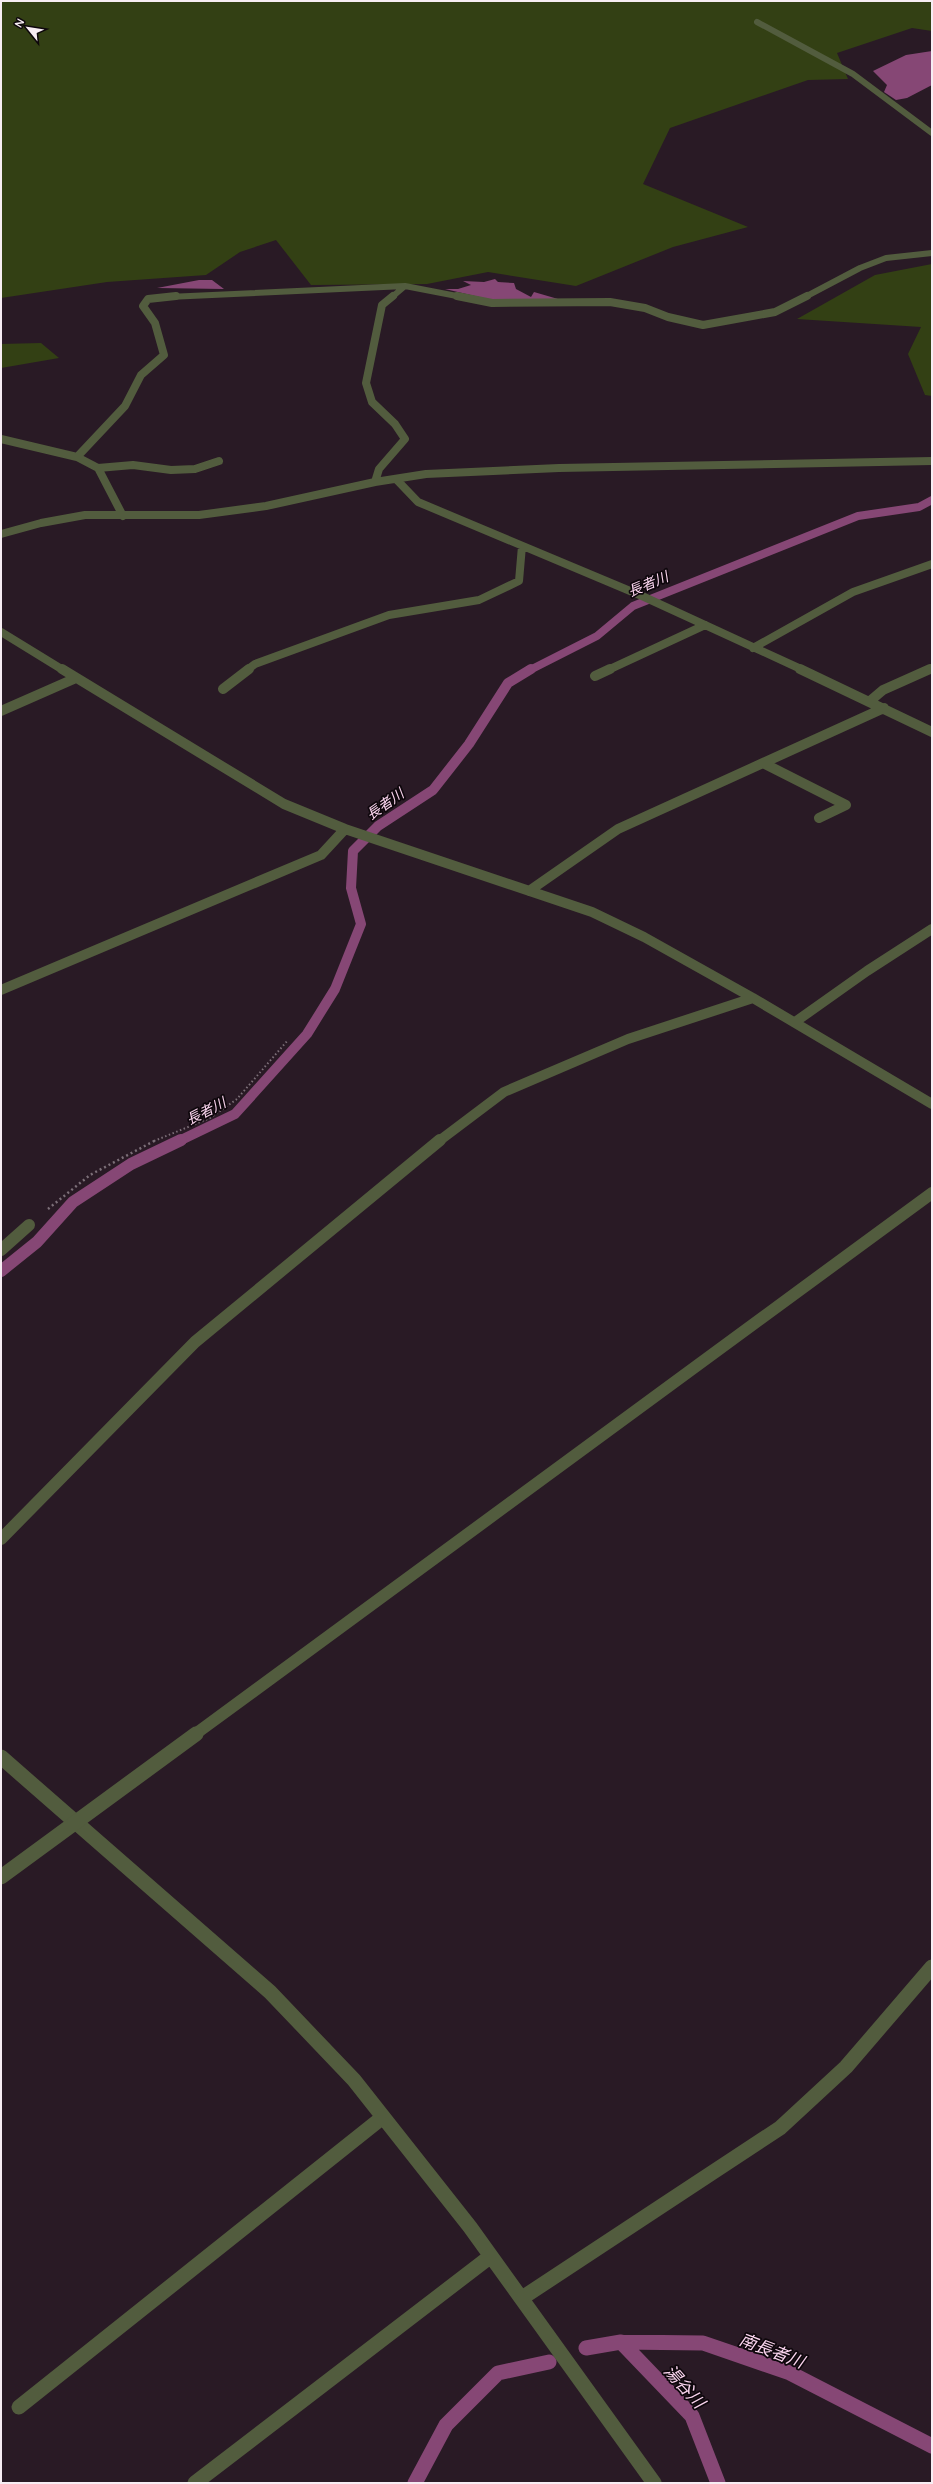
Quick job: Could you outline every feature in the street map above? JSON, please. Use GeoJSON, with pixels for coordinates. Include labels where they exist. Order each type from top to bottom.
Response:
{"type":"FeatureCollection","features":[{"type":"Feature","properties":{"kind":"street"},"geometry":{"type":"LineString","coordinates":[[757,22],[853,74],[932,133]]}},
{"type":"Feature","properties":{"kind":"street"},"geometry":{"type":"LineString","coordinates":[[77,457],[125,406],[142,375],[164,355],[155,323],[142,306],[148,299],[180,294],[405,286],[427,289],[492,303],[610,302],[645,308],[668,317],[703,325],[775,312],[860,268],[886,258],[932,253]]}},
{"type":"Feature","properties":{"kind":"street"},"geometry":{"type":"LineString","coordinates":[[375,482],[378,469],[405,439],[401,429],[381,414],[367,396],[366,383],[382,305],[405,286]]}},
{"type":"Feature","properties":{"kind":"street"},"geometry":{"type":"LineString","coordinates":[[1,440],[77,457],[98,468],[132,465],[171,470],[195,468],[219,461]]}},
{"type":"Feature","properties":{"kind":"street"},"geometry":{"type":"LineString","coordinates":[[1,534],[41,523],[85,516],[199,515],[266,506],[328,494],[375,482],[426,474],[559,468],[932,461]]}},
{"type":"Feature","properties":{"kind":"street"},"geometry":{"type":"LineString","coordinates":[[98,468],[123,516]]}},
{"type":"Feature","properties":{"kind":"street"},"geometry":{"type":"LineString","coordinates":[[396,479],[418,502],[642,596],[870,701],[932,732]]}},
{"type":"Feature","properties":{"kind":"street"},"geometry":{"type":"LineString","coordinates":[[222,689],[255,664],[308,644],[389,615],[478,600],[519,581],[522,546]]}},
{"type":"Feature","properties":{"kind":"street"},"geometry":{"type":"LineString","coordinates":[[753,648],[853,592],[932,564]]}},
{"type":"Feature","properties":{"kind":"street"},"geometry":{"type":"LineString","coordinates":[[595,676],[705,625]]}},
{"type":"Feature","properties":{"kind":"street"},"geometry":{"type":"LineString","coordinates":[[1,632],[284,804],[349,831],[592,912],[644,937],[753,998],[932,1104]]}},
{"type":"Feature","properties":{"kind":"street"},"geometry":{"type":"LineString","coordinates":[[870,701],[883,690],[932,668]]}},
{"type":"Feature","properties":{"kind":"street"},"geometry":{"type":"LineString","coordinates":[[1,711],[76,678]]}},
{"type":"Feature","properties":{"kind":"street"},"geometry":{"type":"LineString","coordinates":[[529,890],[618,829],[765,764],[884,708]]}},
{"type":"Feature","properties":{"kind":"street"},"geometry":{"type":"LineString","coordinates":[[765,764],[846,805],[819,818]]}},
{"type":"Feature","properties":{"kind":"street"},"geometry":{"type":"LineString","coordinates":[[1,990],[321,855],[349,831]]}},
{"type":"Feature","properties":{"kind":"street"},"geometry":{"type":"LineString","coordinates":[[795,1022],[867,971],[932,929]]}},
{"type":"Feature","properties":{"kind":"street"},"geometry":{"type":"LineString","coordinates":[[1,1539],[194,1342],[431,1147],[504,1092],[628,1039],[753,998]]}},
{"type":"Feature","properties":{"kind":"street"},"geometry":{"type":"LineString","coordinates":[[1,1877],[932,1193]]}},
{"type":"Feature","properties":{"kind":"street"},"geometry":{"type":"LineString","coordinates":[[1,1250],[29,1225]]}},
{"type":"Feature","properties":{"kind":"street"},"geometry":{"type":"LineString","coordinates":[[1,1757],[74,1823],[270,1992],[354,2080],[491,2256],[654,2483]]}},
{"type":"Feature","properties":{"kind":"street"},"geometry":{"type":"LineString","coordinates":[[522,2298],[780,2128],[846,2067],[932,1967]]}},
{"type":"Feature","properties":{"kind":"street"},"geometry":{"type":"LineString","coordinates":[[18,2407],[383,2117]]}},
{"type":"Feature","properties":{"kind":"street"},"geometry":{"type":"LineString","coordinates":[[195,2483],[491,2256]]}},
{"type":"Feature","properties":{"kind":"path"},"geometry":{"type":"LineString","coordinates":[[29,1225],[90,1175],[144,1145],[210,1118],[237,1099],[288,1040]]}},
{"type":"Feature","properties":{"kind":"green space"},"geometry":{"type":"Polygon","coordinates":[[[1,1],[932,1],[932,31],[912,28],[837,53],[848,79],[808,80],[670,128],[643,184],[748,227],[673,247],[576,286],[488,272],[427,284],[311,285],[276,240],[240,252],[206,275],[107,282],[1,298],[1,1]]]}},
{"type":"Feature","properties":{"kind":"green space"},"geometry":{"type":"Polygon","coordinates":[[[932,264],[932,396],[925,395],[908,354],[921,327],[797,319],[875,275],[932,264]]]}},
{"type":"Feature","properties":{"kind":"green space"},"geometry":{"type":"Polygon","coordinates":[[[41,343],[59,358],[1,368],[1,344],[41,343]]]}},
{"type":"Feature","properties":{"kind":"shaded area"},"geometry":{"type":"Polygon","coordinates":[[[932,51],[932,85],[907,98],[896,100],[884,92],[887,85],[873,71],[906,55],[932,51]]]}},
{"type":"Feature","properties":{"kind":"shaded area"},"geometry":{"type":"Polygon","coordinates":[[[495,279],[498,282],[514,283],[516,289],[531,297],[534,292],[558,299],[492,300],[445,289],[458,289],[471,285],[463,281],[484,282],[495,279]]]}},
{"type":"Feature","properties":{"kind":"shaded area"},"geometry":{"type":"Polygon","coordinates":[[[199,280],[212,280],[224,289],[157,288],[199,280]]]}},
{"type":"Feature","properties":{"kind":"waterway","name":"長者川"},"geometry":{"type":"LineString","coordinates":[[530,670],[597,636],[633,606],[858,516],[919,507],[932,500]]}},
{"type":"Feature","properties":{"kind":"waterway","name":"長者川"},"geometry":{"type":"LineString","coordinates":[[179,1141],[235,1114],[307,1034],[335,989],[361,924],[351,888],[353,851],[378,826],[433,790],[469,744],[508,683],[531,669]]}},
{"type":"Feature","properties":{"kind":"waterway","name":"長者川"},"geometry":{"type":"LineString","coordinates":[[1,1271],[37,1242],[73,1202],[131,1164],[181,1140]]}},
{"type":"Feature","properties":{"kind":"waterway","name":"南長者川"},"geometry":{"type":"LineString","coordinates":[[586,2348],[621,2342]]}},
{"type":"Feature","properties":{"kind":"waterway","name":"南長者川"},"geometry":{"type":"LineString","coordinates":[[621,2342],[703,2343],[790,2373],[932,2446]]}},
{"type":"Feature","properties":{"kind":"waterway","name":"湯谷川"},"geometry":{"type":"LineString","coordinates":[[621,2342],[692,2416],[718,2483]]}},
{"type":"Feature","properties":{"kind":"waterway","name":"南長者川"},"geometry":{"type":"LineString","coordinates":[[415,2483],[446,2425],[498,2373],[549,2362]]}}]}
